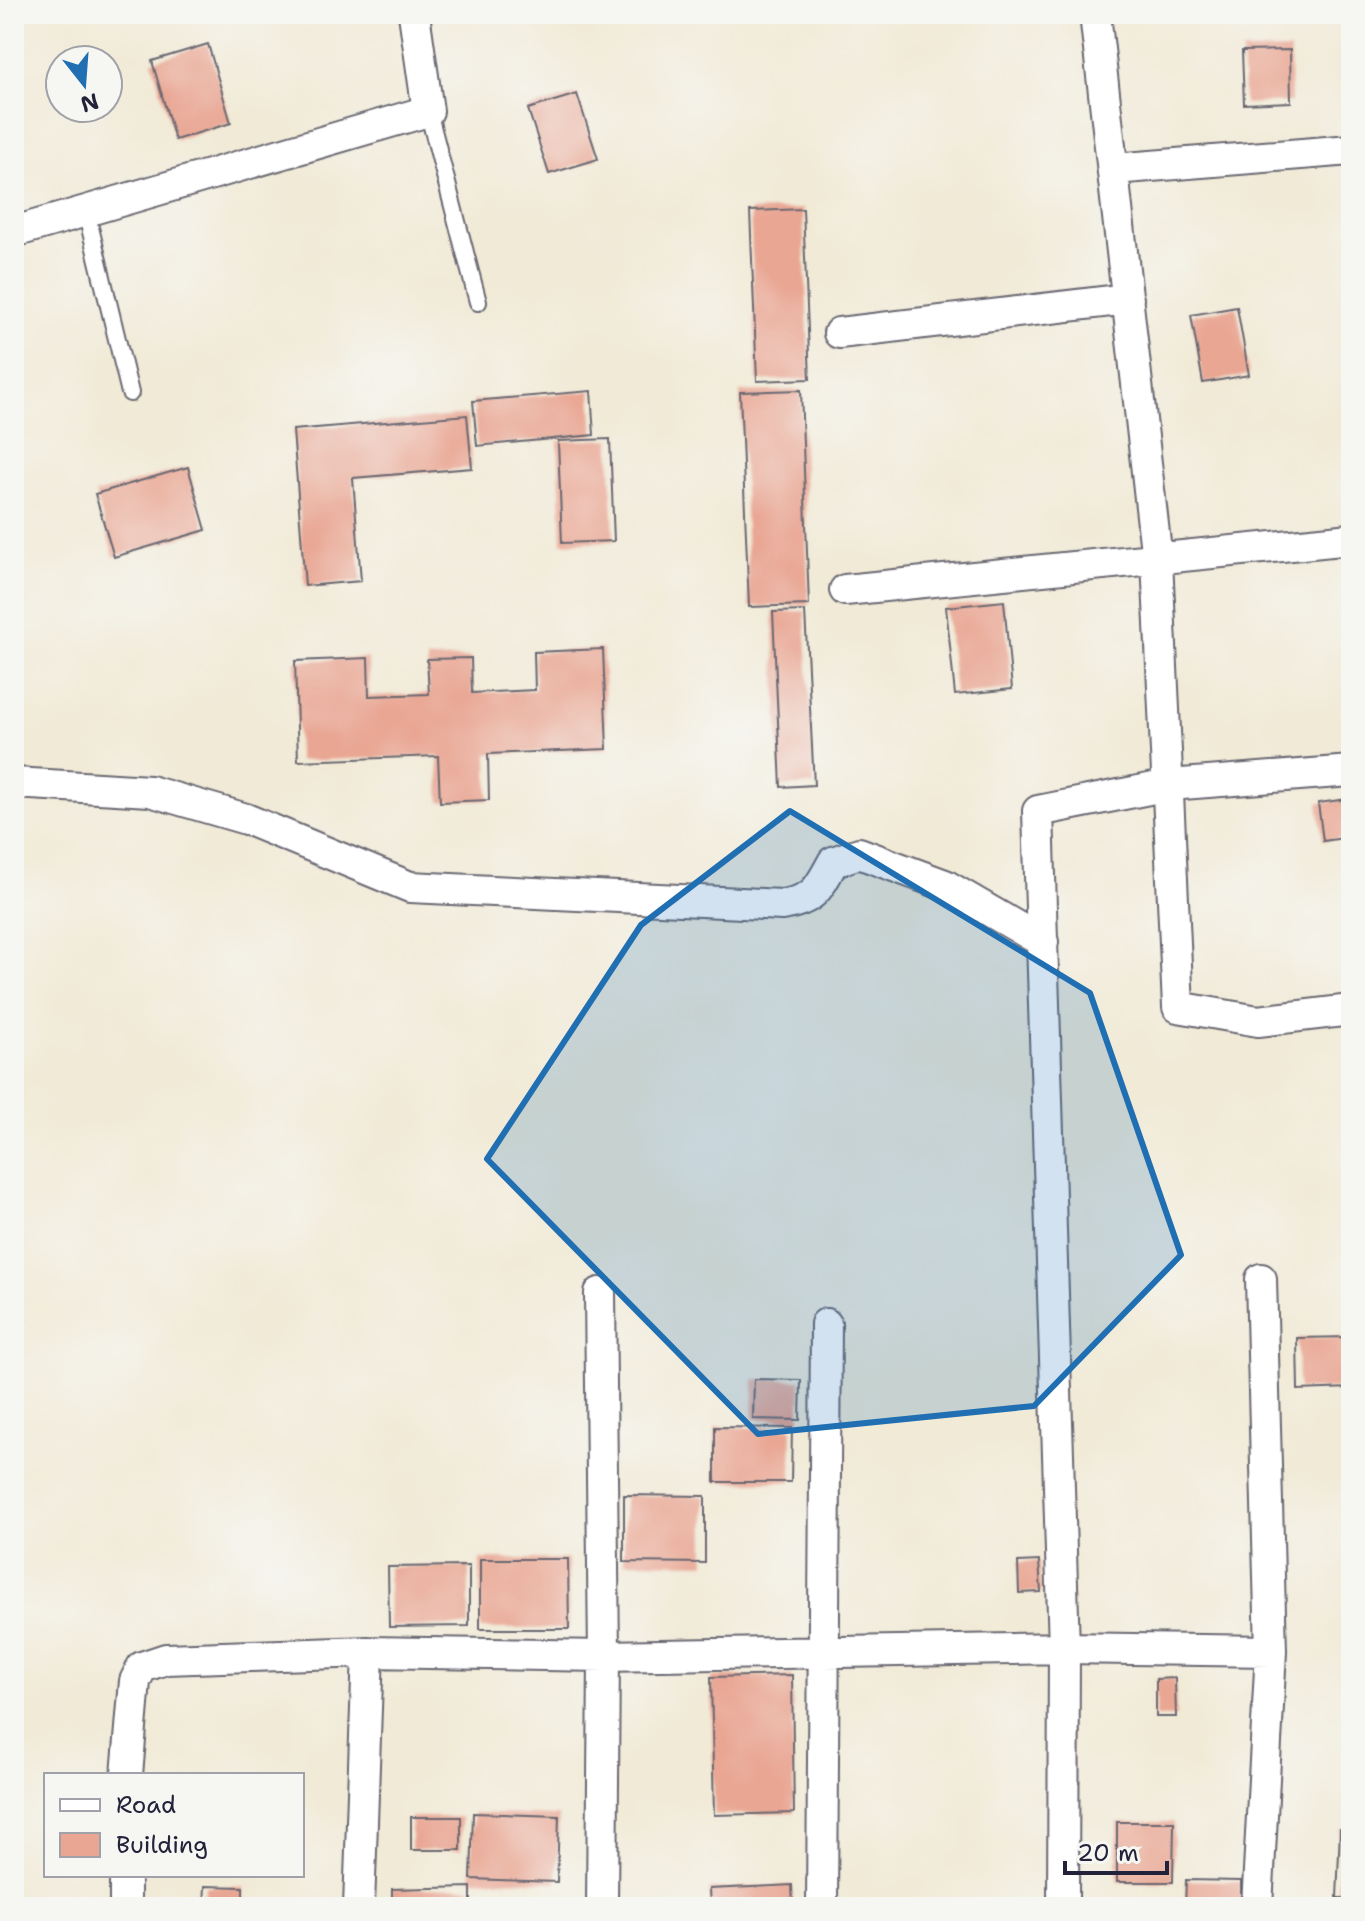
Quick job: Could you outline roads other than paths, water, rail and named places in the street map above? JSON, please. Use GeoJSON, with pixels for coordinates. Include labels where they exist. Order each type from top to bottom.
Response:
{"type":"FeatureCollection","features":[{"type":"Feature","properties":{"kind":"street"},"geometry":{"type":"LineString","coordinates":[[14,232],[428,111],[414,14]]}},
{"type":"Feature","properties":{"kind":"street"},"geometry":{"type":"LineString","coordinates":[[1095,14],[1157,560],[1178,1007],[1258,1021],[1351,1010]]}},
{"type":"Feature","properties":{"kind":"street"},"geometry":{"type":"LineString","coordinates":[[1113,169],[1351,150],[1351,157]]}},
{"type":"Feature","properties":{"kind":"street"},"geometry":{"type":"LineString","coordinates":[[839,333],[1128,299]]}},
{"type":"Feature","properties":{"kind":"street"},"geometry":{"type":"LineString","coordinates":[[845,590],[1351,539]]}},
{"type":"Feature","properties":{"kind":"street"},"geometry":{"type":"LineString","coordinates":[[1063,1907],[1064,1648],[1038,811],[1169,785],[1351,771]]}},
{"type":"Feature","properties":{"kind":"street"},"geometry":{"type":"LineString","coordinates":[[14,783],[150,791],[246,819],[410,887],[782,905],[803,902],[817,891],[833,862],[859,853],[945,885],[1043,942]]}},
{"type":"Feature","properties":{"kind":"street"},"geometry":{"type":"LineString","coordinates":[[1257,1907],[1271,1651],[1261,1279]]}},
{"type":"Feature","properties":{"kind":"street"},"geometry":{"type":"LineString","coordinates":[[600,1293],[604,1656],[602,1907]]}},
{"type":"Feature","properties":{"kind":"street"},"geometry":{"type":"LineString","coordinates":[[822,1907],[826,1324]]}},
{"type":"Feature","properties":{"kind":"street"},"geometry":{"type":"LineString","coordinates":[[127,1773],[135,1681],[142,1667],[166,1659],[368,1652],[604,1656],[1064,1648],[1271,1651]]}},
{"type":"Feature","properties":{"kind":"street"},"geometry":{"type":"LineString","coordinates":[[359,1907],[368,1652]]}},
{"type":"Feature","properties":{"kind":"street"},"geometry":{"type":"LineString","coordinates":[[125,1877],[125,1907]]}},
{"type":"Feature","properties":{"kind":"lane"},"geometry":{"type":"LineString","coordinates":[[428,111],[478,302]]}},
{"type":"Feature","properties":{"kind":"lane"},"geometry":{"type":"LineString","coordinates":[[86,211],[130,393]]}}]}
